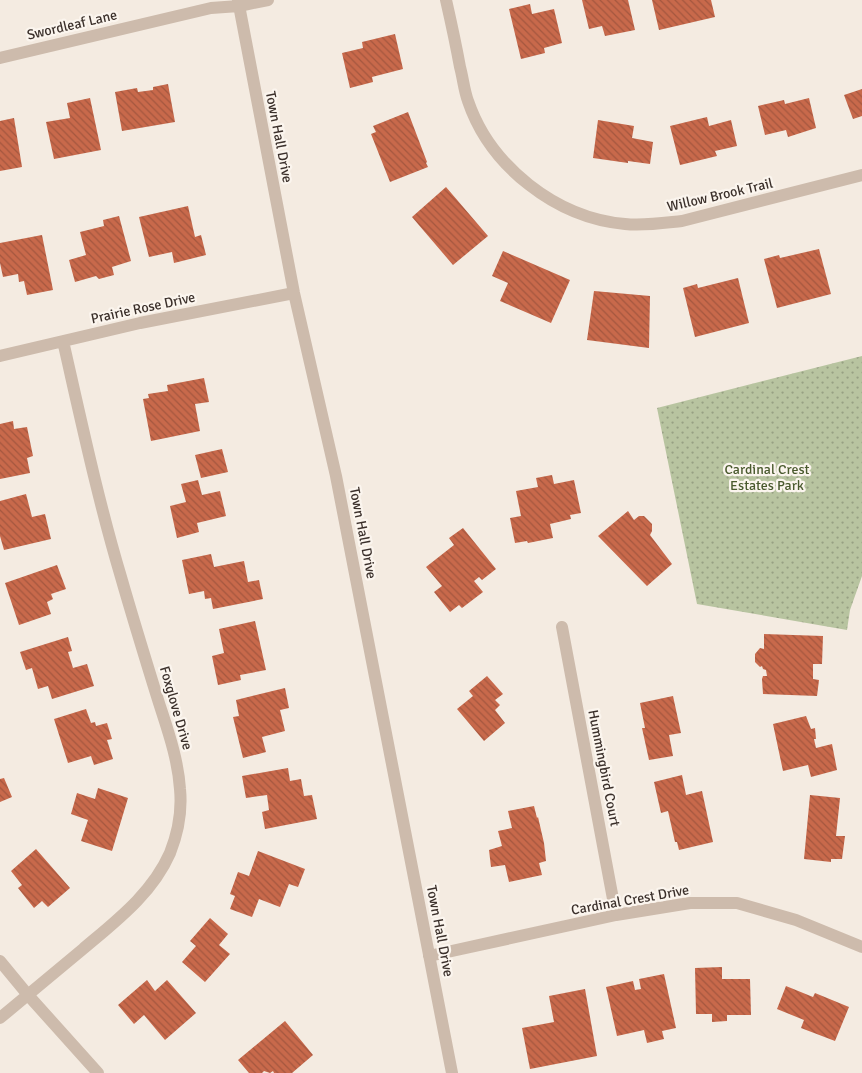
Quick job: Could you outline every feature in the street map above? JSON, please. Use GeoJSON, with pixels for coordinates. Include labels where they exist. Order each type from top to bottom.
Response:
{"type":"FeatureCollection","features":[{"type":"Feature","properties":{"kind":"street","name":"Swordleaf Lane"},"geometry":{"type":"LineString","coordinates":[[0,58],[211,8],[268,0]]}},
{"type":"Feature","properties":{"kind":"street","name":"Willow Brook Trail"},"geometry":{"type":"LineString","coordinates":[[446,0],[468,100],[479,124],[507,165],[527,184],[547,197],[574,210],[598,219],[625,224],[656,224],[682,221],[862,175]]}},
{"type":"Feature","properties":{"kind":"street","name":"Town Hall Drive"},"geometry":{"type":"LineString","coordinates":[[239,3],[294,293],[336,476],[452,1073]]}},
{"type":"Feature","properties":{"kind":"street","name":"Prairie Rose Drive"},"geometry":{"type":"LineString","coordinates":[[0,356],[140,323],[294,293]]}},
{"type":"Feature","properties":{"kind":"street","name":"Foxglove Drive"},"geometry":{"type":"LineString","coordinates":[[0,1018],[118,919],[146,892],[158,876],[170,852],[180,812],[181,790],[178,771],[113,550],[63,341]]}},
{"type":"Feature","properties":{"kind":"street","name":"Hummingbird Court"},"geometry":{"type":"LineString","coordinates":[[562,627],[616,915]]}},
{"type":"Feature","properties":{"kind":"street","name":"Cardinal Crest Drive"},"geometry":{"type":"LineString","coordinates":[[429,956],[616,915],[690,903],[737,903],[796,920],[862,947]]}},
{"type":"Feature","properties":{"kind":"street"},"geometry":{"type":"LineString","coordinates":[[0,961],[98,1073]]}},
{"type":"Feature","properties":{"kind":"green space","name":"Cardinal Crest Estates Park"},"geometry":{"type":"Polygon","coordinates":[[[862,356],[862,576],[850,610],[847,630],[697,604],[657,408],[862,356]]]}},
{"type":"Feature","properties":{"kind":"building"},"geometry":{"type":"Polygon","coordinates":[[[582,0],[628,0],[635,30],[605,36],[602,26],[589,29],[582,0]]]}},
{"type":"Feature","properties":{"kind":"building"},"geometry":{"type":"Polygon","coordinates":[[[652,0],[711,0],[715,17],[659,30],[652,0]]]}},
{"type":"Feature","properties":{"kind":"building"},"geometry":{"type":"Polygon","coordinates":[[[530,4],[532,14],[554,9],[562,43],[544,48],[545,53],[521,59],[509,9],[530,4]]]}},
{"type":"Feature","properties":{"kind":"building"},"geometry":{"type":"Polygon","coordinates":[[[395,34],[403,69],[372,77],[373,82],[350,88],[342,53],[363,48],[362,42],[395,34]]]}},
{"type":"Feature","properties":{"kind":"building"},"geometry":{"type":"Polygon","coordinates":[[[168,84],[175,122],[122,131],[115,92],[137,88],[138,92],[153,90],[153,87],[168,84]]]}},
{"type":"Feature","properties":{"kind":"building"},"geometry":{"type":"Polygon","coordinates":[[[862,89],[862,116],[853,119],[844,95],[862,89]]]}},
{"type":"Feature","properties":{"kind":"building"},"geometry":{"type":"Polygon","coordinates":[[[90,98],[101,150],[54,159],[46,122],[70,118],[67,103],[90,98]]]}},
{"type":"Feature","properties":{"kind":"building"},"geometry":{"type":"Polygon","coordinates":[[[809,98],[816,128],[788,137],[786,130],[765,135],[758,106],[784,100],[785,104],[809,98]]]}},
{"type":"Feature","properties":{"kind":"building"},"geometry":{"type":"Polygon","coordinates":[[[408,112],[428,167],[390,182],[371,134],[376,132],[373,126],[408,112]]]}},
{"type":"Feature","properties":{"kind":"building"},"geometry":{"type":"Polygon","coordinates":[[[707,117],[709,126],[731,120],[737,146],[715,151],[717,156],[680,165],[670,126],[707,117]]]}},
{"type":"Feature","properties":{"kind":"building"},"geometry":{"type":"Polygon","coordinates":[[[14,118],[22,167],[0,171],[0,121],[14,118]]]}},
{"type":"Feature","properties":{"kind":"building"},"geometry":{"type":"Polygon","coordinates":[[[598,120],[634,126],[632,138],[653,142],[650,164],[593,158],[598,120]]]}},
{"type":"Feature","properties":{"kind":"building"},"geometry":{"type":"Polygon","coordinates":[[[446,187],[488,236],[453,265],[412,217],[446,187]]]}},
{"type":"Feature","properties":{"kind":"building"},"geometry":{"type":"Polygon","coordinates":[[[188,206],[195,237],[201,235],[206,255],[174,263],[172,252],[149,257],[139,217],[188,206]]]}},
{"type":"Feature","properties":{"kind":"building"},"geometry":{"type":"Polygon","coordinates":[[[119,216],[131,261],[112,267],[114,275],[99,279],[96,276],[75,282],[69,260],[86,255],[80,232],[104,226],[103,220],[119,216]]]}},
{"type":"Feature","properties":{"kind":"building"},"geometry":{"type":"Polygon","coordinates":[[[42,235],[53,290],[27,295],[24,281],[19,282],[18,274],[3,277],[0,263],[0,243],[42,235]]]}},
{"type":"Feature","properties":{"kind":"building"},"geometry":{"type":"Polygon","coordinates":[[[819,249],[831,294],[777,308],[764,259],[779,255],[780,258],[819,249]]]}},
{"type":"Feature","properties":{"kind":"building"},"geometry":{"type":"Polygon","coordinates":[[[503,251],[570,280],[551,323],[500,301],[508,283],[492,276],[503,251]]]}},
{"type":"Feature","properties":{"kind":"building"},"geometry":{"type":"Polygon","coordinates":[[[738,278],[749,323],[695,337],[683,288],[697,284],[698,288],[738,278]]]}},
{"type":"Feature","properties":{"kind":"building"},"geometry":{"type":"Polygon","coordinates":[[[594,291],[650,296],[649,348],[587,340],[594,291]]]}},
{"type":"Feature","properties":{"kind":"building"},"geometry":{"type":"Polygon","coordinates":[[[204,378],[209,402],[195,404],[200,431],[151,441],[143,399],[149,398],[148,394],[168,391],[167,385],[204,378]]]}},
{"type":"Feature","properties":{"kind":"building"},"geometry":{"type":"Polygon","coordinates":[[[13,421],[14,429],[27,427],[33,456],[27,458],[30,473],[0,479],[0,424],[13,421]]]}},
{"type":"Feature","properties":{"kind":"building"},"geometry":{"type":"Polygon","coordinates":[[[222,449],[228,472],[201,478],[195,455],[222,449]]]}},
{"type":"Feature","properties":{"kind":"building"},"geometry":{"type":"Polygon","coordinates":[[[552,475],[554,484],[574,480],[581,513],[570,515],[571,519],[550,524],[553,538],[528,543],[527,541],[515,543],[510,518],[521,516],[516,491],[538,487],[536,478],[552,475]]]}},
{"type":"Feature","properties":{"kind":"building"},"geometry":{"type":"Polygon","coordinates":[[[198,480],[202,495],[220,491],[226,516],[197,523],[199,532],[177,538],[170,506],[186,502],[181,484],[198,480]]]}},
{"type":"Feature","properties":{"kind":"building"},"geometry":{"type":"Polygon","coordinates":[[[26,494],[32,517],[45,514],[51,539],[4,550],[0,536],[0,501],[26,494]]]}},
{"type":"Feature","properties":{"kind":"building"},"geometry":{"type":"Polygon","coordinates":[[[628,511],[634,520],[639,516],[644,516],[652,524],[650,535],[672,564],[647,586],[598,536],[628,511]]]}},
{"type":"Feature","properties":{"kind":"building"},"geometry":{"type":"Polygon","coordinates":[[[463,528],[496,569],[482,580],[479,577],[474,581],[483,592],[462,608],[459,605],[450,612],[434,592],[442,586],[426,567],[454,545],[449,538],[463,528]]]}},
{"type":"Feature","properties":{"kind":"building"},"geometry":{"type":"Polygon","coordinates":[[[211,554],[214,567],[244,561],[248,582],[259,580],[263,599],[213,609],[211,598],[205,599],[204,591],[189,594],[182,560],[211,554]]]}},
{"type":"Feature","properties":{"kind":"building"},"geometry":{"type":"Polygon","coordinates":[[[57,565],[66,589],[51,594],[53,599],[47,602],[51,614],[19,625],[5,583],[57,565]]]}},
{"type":"Feature","properties":{"kind":"building"},"geometry":{"type":"Polygon","coordinates":[[[255,621],[266,670],[240,675],[241,680],[218,685],[212,656],[224,653],[219,629],[255,621]]]}},
{"type":"Feature","properties":{"kind":"building"},"geometry":{"type":"Polygon","coordinates":[[[764,634],[823,636],[822,664],[813,664],[813,679],[819,680],[817,696],[763,694],[762,679],[763,676],[767,676],[766,670],[755,662],[755,654],[760,648],[764,649],[764,634]]]}},
{"type":"Feature","properties":{"kind":"building"},"geometry":{"type":"Polygon","coordinates":[[[68,637],[72,651],[68,652],[73,668],[87,664],[94,686],[52,699],[48,686],[38,689],[32,668],[26,670],[20,652],[68,637]]]}},
{"type":"Feature","properties":{"kind":"building"},"geometry":{"type":"Polygon","coordinates":[[[487,676],[503,694],[495,700],[500,705],[495,710],[505,723],[484,741],[457,709],[473,696],[469,691],[487,676]]]}},
{"type":"Feature","properties":{"kind":"building"},"geometry":{"type":"Polygon","coordinates":[[[285,688],[289,708],[280,710],[285,731],[262,737],[266,752],[243,758],[233,717],[239,716],[236,700],[285,688]]]}},
{"type":"Feature","properties":{"kind":"building"},"geometry":{"type":"Polygon","coordinates":[[[673,696],[681,733],[669,735],[673,756],[649,760],[642,728],[645,728],[640,703],[673,696]]]}},
{"type":"Feature","properties":{"kind":"building"},"geometry":{"type":"Polygon","coordinates":[[[86,709],[91,723],[95,722],[96,726],[107,723],[112,739],[107,740],[113,759],[94,765],[91,756],[68,763],[54,719],[86,709]]]}},
{"type":"Feature","properties":{"kind":"building"},"geometry":{"type":"Polygon","coordinates":[[[806,716],[811,729],[815,728],[816,739],[814,739],[816,748],[832,744],[837,770],[811,777],[808,765],[783,771],[773,724],[806,716]]]}},
{"type":"Feature","properties":{"kind":"building"},"geometry":{"type":"Polygon","coordinates":[[[288,768],[290,781],[301,779],[304,796],[312,795],[317,819],[265,829],[262,812],[269,810],[267,795],[246,798],[242,776],[288,768]]]}},
{"type":"Feature","properties":{"kind":"building"},"geometry":{"type":"Polygon","coordinates":[[[682,775],[686,795],[702,791],[713,842],[679,850],[677,842],[675,842],[668,811],[661,813],[654,782],[682,775]]]}},
{"type":"Feature","properties":{"kind":"building"},"geometry":{"type":"Polygon","coordinates":[[[4,778],[12,797],[0,802],[0,779],[4,778]]]}},
{"type":"Feature","properties":{"kind":"building"},"geometry":{"type":"Polygon","coordinates":[[[98,788],[128,798],[112,851],[81,841],[88,820],[71,814],[77,793],[95,799],[98,788]]]}},
{"type":"Feature","properties":{"kind":"building"},"geometry":{"type":"Polygon","coordinates":[[[810,795],[840,798],[836,836],[845,836],[842,859],[831,859],[831,862],[804,859],[810,795]]]}},
{"type":"Feature","properties":{"kind":"building"},"geometry":{"type":"Polygon","coordinates":[[[534,806],[544,843],[546,861],[539,863],[542,875],[509,882],[505,865],[491,867],[489,850],[502,846],[498,831],[512,828],[508,811],[534,806]]]}},
{"type":"Feature","properties":{"kind":"building"},"geometry":{"type":"Polygon","coordinates":[[[36,849],[70,888],[48,907],[42,901],[34,908],[18,888],[22,885],[11,871],[36,849]]]}},
{"type":"Feature","properties":{"kind":"building"},"geometry":{"type":"Polygon","coordinates":[[[258,851],[305,869],[298,887],[289,884],[280,907],[259,899],[252,917],[230,909],[235,896],[230,894],[238,872],[249,876],[258,851]]]}},
{"type":"Feature","properties":{"kind":"building"},"geometry":{"type":"Polygon","coordinates":[[[210,918],[228,934],[219,945],[230,954],[205,982],[182,962],[196,946],[190,941],[210,918]]]}},
{"type":"Feature","properties":{"kind":"building"},"geometry":{"type":"Polygon","coordinates":[[[722,967],[722,979],[750,979],[751,1015],[727,1015],[727,1021],[712,1022],[712,1014],[696,1014],[695,968],[722,967]]]}},
{"type":"Feature","properties":{"kind":"building"},"geometry":{"type":"Polygon","coordinates":[[[664,974],[676,1028],[662,1031],[664,1039],[647,1043],[644,1030],[617,1036],[606,987],[633,981],[635,990],[641,989],[639,979],[664,974]]]}},
{"type":"Feature","properties":{"kind":"building"},"geometry":{"type":"Polygon","coordinates":[[[147,980],[155,991],[167,980],[196,1013],[165,1040],[144,1015],[134,1024],[118,1005],[147,980]]]}},
{"type":"Feature","properties":{"kind":"building"},"geometry":{"type":"Polygon","coordinates":[[[786,986],[813,997],[815,993],[849,1007],[835,1041],[801,1028],[804,1020],[777,1009],[786,986]]]}},
{"type":"Feature","properties":{"kind":"building"},"geometry":{"type":"Polygon","coordinates":[[[585,989],[597,1056],[530,1069],[522,1028],[554,1022],[549,996],[585,989]]]}},
{"type":"Feature","properties":{"kind":"building"},"geometry":{"type":"Polygon","coordinates":[[[285,1021],[313,1055],[292,1073],[274,1073],[273,1071],[270,1073],[264,1071],[262,1073],[249,1073],[238,1060],[285,1021]]]}}]}
